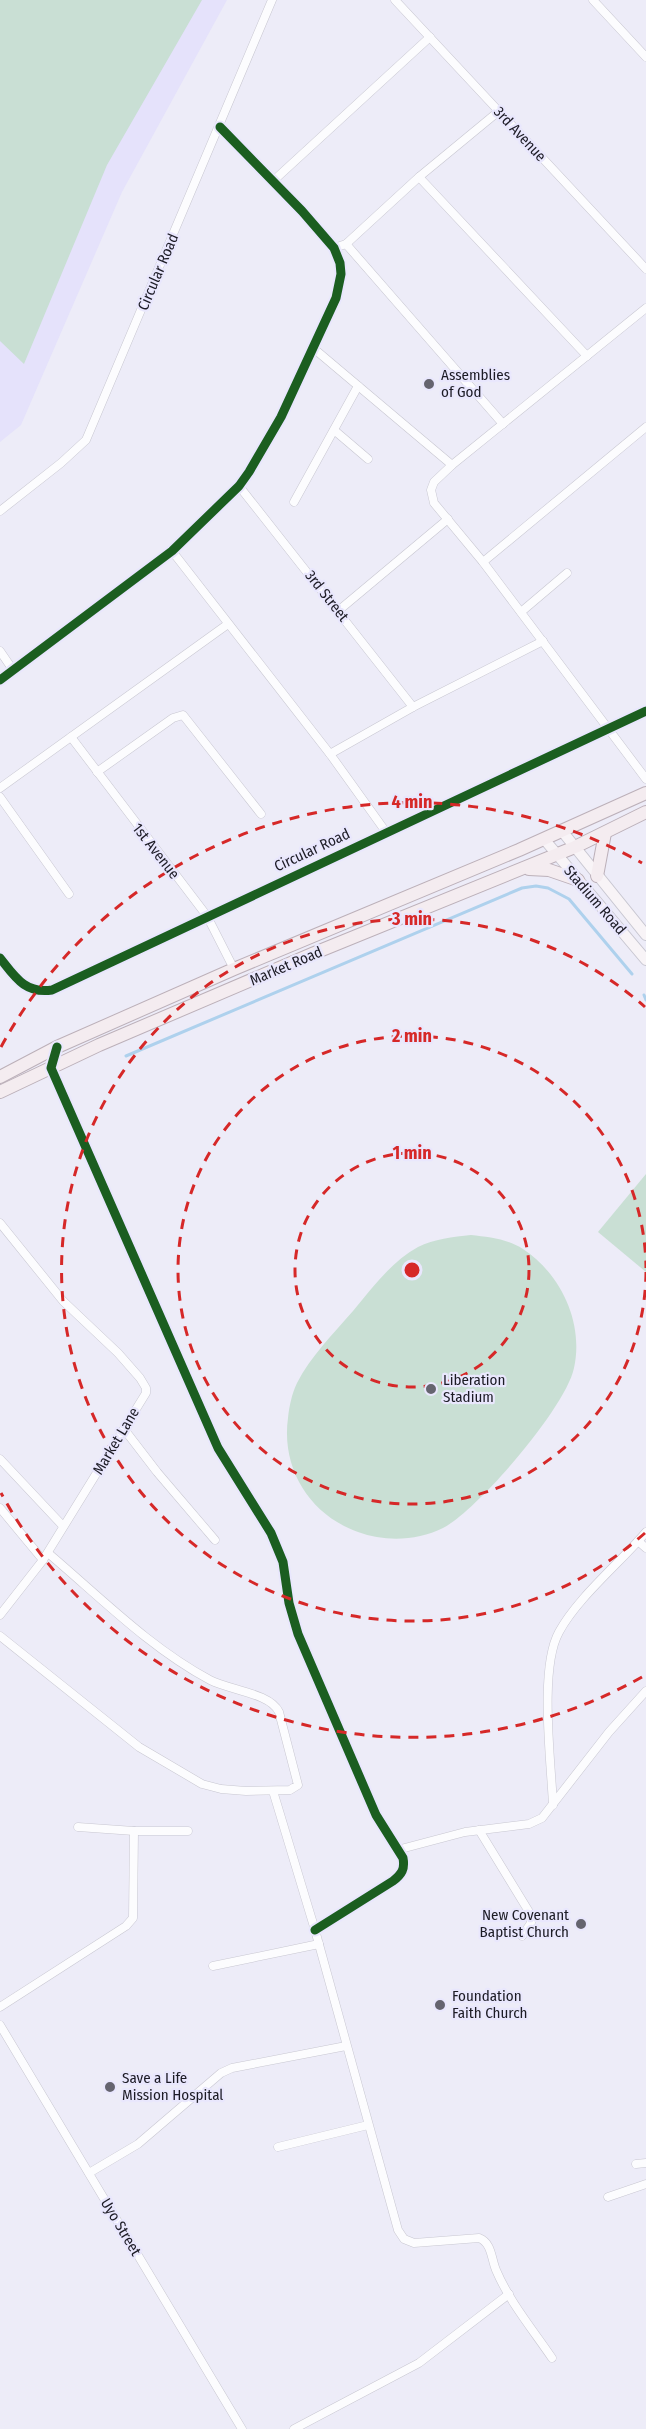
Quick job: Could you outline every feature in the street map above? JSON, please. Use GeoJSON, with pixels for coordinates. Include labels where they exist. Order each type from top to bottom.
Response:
{"type":"FeatureCollection","features":[{"type":"Feature","properties":{"kind":"main road","name":"Market Road"},"geometry":{"type":"LineString","coordinates":[[0,1077],[57,1047],[234,969],[544,839],[646,793]]}},
{"type":"Feature","properties":{"kind":"main road","name":"Market Road"},"geometry":{"type":"LineString","coordinates":[[0,1092],[99,1045],[312,954],[525,869],[646,812]]}},
{"type":"Feature","properties":{"kind":"main road","name":"Stadium Road"},"geometry":{"type":"LineString","coordinates":[[562,831],[646,935]]}},
{"type":"Feature","properties":{"kind":"main road"},"geometry":{"type":"LineString","coordinates":[[597,876],[605,833]]}},
{"type":"Feature","properties":{"kind":"main road","name":"Stadium Road"},"geometry":{"type":"LineString","coordinates":[[544,839],[646,960]]}},
{"type":"Feature","properties":{"kind":"main road"},"geometry":{"type":"LineString","coordinates":[[525,869],[549,870],[578,880]]}},
{"type":"Feature","properties":{"kind":"street","name":"Circular Road"},"geometry":{"type":"LineString","coordinates":[[0,511],[61,463],[86,440],[272,0]]}},
{"type":"Feature","properties":{"kind":"street","name":"3rd Avenue"},"geometry":{"type":"LineString","coordinates":[[394,0],[646,269]]}},
{"type":"Feature","properties":{"kind":"street"},"geometry":{"type":"LineString","coordinates":[[593,0],[646,57]]}},
{"type":"Feature","properties":{"kind":"street"},"geometry":{"type":"LineString","coordinates":[[272,182],[430,37]]}},
{"type":"Feature","properties":{"kind":"street"},"geometry":{"type":"LineString","coordinates":[[334,248],[346,244],[419,177],[499,111]]}},
{"type":"Feature","properties":{"kind":"street"},"geometry":{"type":"LineString","coordinates":[[0,680],[172,551],[239,486],[281,417],[336,298],[340,284],[339,263],[334,248],[302,211],[220,127]]}},
{"type":"Feature","properties":{"kind":"street"},"geometry":{"type":"LineString","coordinates":[[419,177],[587,356]]}},
{"type":"Feature","properties":{"kind":"street"},"geometry":{"type":"LineString","coordinates":[[346,244],[503,424]]}},
{"type":"Feature","properties":{"kind":"street"},"geometry":{"type":"LineString","coordinates":[[646,308],[452,465],[434,482],[431,490],[434,503],[483,562],[646,779]]}},
{"type":"Feature","properties":{"kind":"street"},"geometry":{"type":"LineString","coordinates":[[312,347],[452,465]]}},
{"type":"Feature","properties":{"kind":"street"},"geometry":{"type":"LineString","coordinates":[[294,502],[358,386]]}},
{"type":"Feature","properties":{"kind":"street"},"geometry":{"type":"LineString","coordinates":[[483,562],[646,427]]}},
{"type":"Feature","properties":{"kind":"street"},"geometry":{"type":"LineString","coordinates":[[334,430],[368,459]]}},
{"type":"Feature","properties":{"kind":"street","name":"3rd Street"},"geometry":{"type":"LineString","coordinates":[[239,486],[414,707]]}},
{"type":"Feature","properties":{"kind":"street"},"geometry":{"type":"LineString","coordinates":[[338,610],[448,519]]}},
{"type":"Feature","properties":{"kind":"street"},"geometry":{"type":"LineString","coordinates":[[172,551],[330,754],[386,832]]}},
{"type":"Feature","properties":{"kind":"street"},"geometry":{"type":"LineString","coordinates":[[521,612],[567,573]]}},
{"type":"Feature","properties":{"kind":"street"},"geometry":{"type":"LineString","coordinates":[[0,788],[228,624]]}},
{"type":"Feature","properties":{"kind":"street"},"geometry":{"type":"LineString","coordinates":[[330,754],[414,707],[543,641]]}},
{"type":"Feature","properties":{"kind":"street"},"geometry":{"type":"LineString","coordinates":[[0,651],[13,670]]}},
{"type":"Feature","properties":{"kind":"street","name":"Circular Road"},"geometry":{"type":"LineString","coordinates":[[0,958],[18,981],[27,988],[38,991],[51,990],[646,711]]}},
{"type":"Feature","properties":{"kind":"street"},"geometry":{"type":"LineString","coordinates":[[97,772],[173,718],[183,715],[261,814]]}},
{"type":"Feature","properties":{"kind":"street","name":"1st Avenue"},"geometry":{"type":"LineString","coordinates":[[71,737],[207,916],[234,969]]}},
{"type":"Feature","properties":{"kind":"street"},"geometry":{"type":"LineString","coordinates":[[0,797],[69,894]]}},
{"type":"Feature","properties":{"kind":"street"},"geometry":{"type":"LineString","coordinates":[[57,1047],[51,1068],[218,1448],[271,1533],[283,1562],[289,1603],[298,1634],[376,1815],[403,1858],[405,1866],[401,1874],[315,1930]]}},
{"type":"Feature","properties":{"kind":"street","name":"Market Lane"},"geometry":{"type":"LineString","coordinates":[[0,1223],[63,1301],[118,1353],[144,1385],[146,1393],[46,1557],[0,1615]]}},
{"type":"Feature","properties":{"kind":"street"},"geometry":{"type":"LineString","coordinates":[[124,1429],[215,1540]]}},
{"type":"Feature","properties":{"kind":"street"},"geometry":{"type":"LineString","coordinates":[[0,1459],[63,1526]]}},
{"type":"Feature","properties":{"kind":"street"},"geometry":{"type":"LineString","coordinates":[[0,1508],[46,1557],[171,1656],[213,1682],[272,1702],[279,1712],[298,1785],[290,1790],[273,1791],[221,1789],[202,1784],[139,1747],[0,1635]]}},
{"type":"Feature","properties":{"kind":"street"},"geometry":{"type":"LineString","coordinates":[[553,1805],[548,1686],[553,1646],[568,1617],[646,1532]]}},
{"type":"Feature","properties":{"kind":"street"},"geometry":{"type":"LineString","coordinates":[[638,1541],[646,1548]]}},
{"type":"Feature","properties":{"kind":"street"},"geometry":{"type":"LineString","coordinates":[[398,1850],[437,1838],[534,1822],[542,1818],[609,1732],[646,1691]]}},
{"type":"Feature","properties":{"kind":"street"},"geometry":{"type":"LineString","coordinates":[[273,1791],[319,1944],[398,2230],[404,2239],[414,2243],[479,2238],[485,2241],[489,2246],[497,2272],[509,2294],[552,2358]]}},
{"type":"Feature","properties":{"kind":"street"},"geometry":{"type":"LineString","coordinates":[[78,1827],[134,1831],[188,1831]]}},
{"type":"Feature","properties":{"kind":"street"},"geometry":{"type":"LineString","coordinates":[[479,1830],[531,1915],[531,1923],[522,1936]]}},
{"type":"Feature","properties":{"kind":"street"},"geometry":{"type":"LineString","coordinates":[[0,2007],[126,1926],[133,1918],[134,1831]]}},
{"type":"Feature","properties":{"kind":"street"},"geometry":{"type":"LineString","coordinates":[[213,1966],[319,1944]]}},
{"type":"Feature","properties":{"kind":"street","name":"Uyo Street"},"geometry":{"type":"LineString","coordinates":[[1,2029],[242,2429]]}},
{"type":"Feature","properties":{"kind":"street"},"geometry":{"type":"LineString","coordinates":[[89,2173],[138,2144],[221,2073],[232,2068],[346,2046]]}},
{"type":"Feature","properties":{"kind":"street"},"geometry":{"type":"LineString","coordinates":[[278,2147],[368,2125]]}},
{"type":"Feature","properties":{"kind":"street"},"geometry":{"type":"LineString","coordinates":[[636,2164],[646,2163]]}},
{"type":"Feature","properties":{"kind":"street"},"geometry":{"type":"LineString","coordinates":[[608,2197],[646,2184]]}},
{"type":"Feature","properties":{"kind":"street"},"geometry":{"type":"LineString","coordinates":[[294,2429],[418,2363],[509,2294]]}},
{"type":"Feature","properties":{"kind":"shaded area"},"geometry":{"type":"Polygon","coordinates":[[[0,0],[227,0],[122,192],[21,425],[0,442],[0,0]]]}},
{"type":"Feature","properties":{"kind":"green space"},"geometry":{"type":"Polygon","coordinates":[[[0,0],[202,0],[107,165],[24,364],[0,341],[0,0]]]}},
{"type":"Feature","properties":{"kind":"green space"},"geometry":{"type":"Polygon","coordinates":[[[646,1174],[646,1272],[598,1232],[646,1174]]]}},
{"type":"Feature","properties":{"kind":"green space"},"geometry":{"type":"Polygon","coordinates":[[[471,1235],[498,1239],[523,1249],[537,1259],[558,1286],[572,1317],[576,1334],[574,1368],[568,1385],[519,1456],[498,1480],[458,1518],[443,1528],[412,1538],[390,1539],[358,1532],[326,1514],[313,1502],[302,1488],[294,1472],[287,1437],[289,1409],[295,1387],[323,1346],[399,1260],[430,1242],[471,1235]]]}},
{"type":"Feature","properties":{"kind":"waterway"},"geometry":{"type":"LineString","coordinates":[[126,1056],[522,888],[536,886],[548,888],[569,899],[632,974]]}},
{"type":"Feature","properties":{"kind":"waterway"},"geometry":{"type":"LineString","coordinates":[[644,995],[646,1000]]}},
{"type":"Feature","properties":{"kind":"cycle path"},"geometry":{"type":"LineString","coordinates":[[0,680],[172,551],[239,486],[281,417],[336,298],[341,274],[340,263],[334,248],[302,211],[220,127]]}},
{"type":"Feature","properties":{"kind":"cycle path"},"geometry":{"type":"LineString","coordinates":[[0,958],[16,978],[28,987],[43,991],[52,990],[646,711]]}},
{"type":"Feature","properties":{"kind":"cycle path"},"geometry":{"type":"LineString","coordinates":[[57,1047],[51,1068],[218,1448],[271,1533],[283,1562],[289,1603],[298,1634],[376,1815],[403,1858],[402,1871],[393,1881],[315,1930]]}},
{"type":"Feature","properties":{"kind":"place","name":"Assemblies of God"},"geometry":{"type":"Point","coordinates":[429,384]}},
{"type":"Feature","properties":{"kind":"place","name":"Liberation Stadium"},"geometry":{"type":"Point","coordinates":[431,1389]}},
{"type":"Feature","properties":{"kind":"place","name":"New Covenant Baptist Church"},"geometry":{"type":"Point","coordinates":[581,1924]}},
{"type":"Feature","properties":{"kind":"place","name":"Foundation Faith Church"},"geometry":{"type":"Point","coordinates":[440,2005]}},
{"type":"Feature","properties":{"kind":"place","name":"Save a Life Mission Hospital"},"geometry":{"type":"Point","coordinates":[110,2087]}}]}
